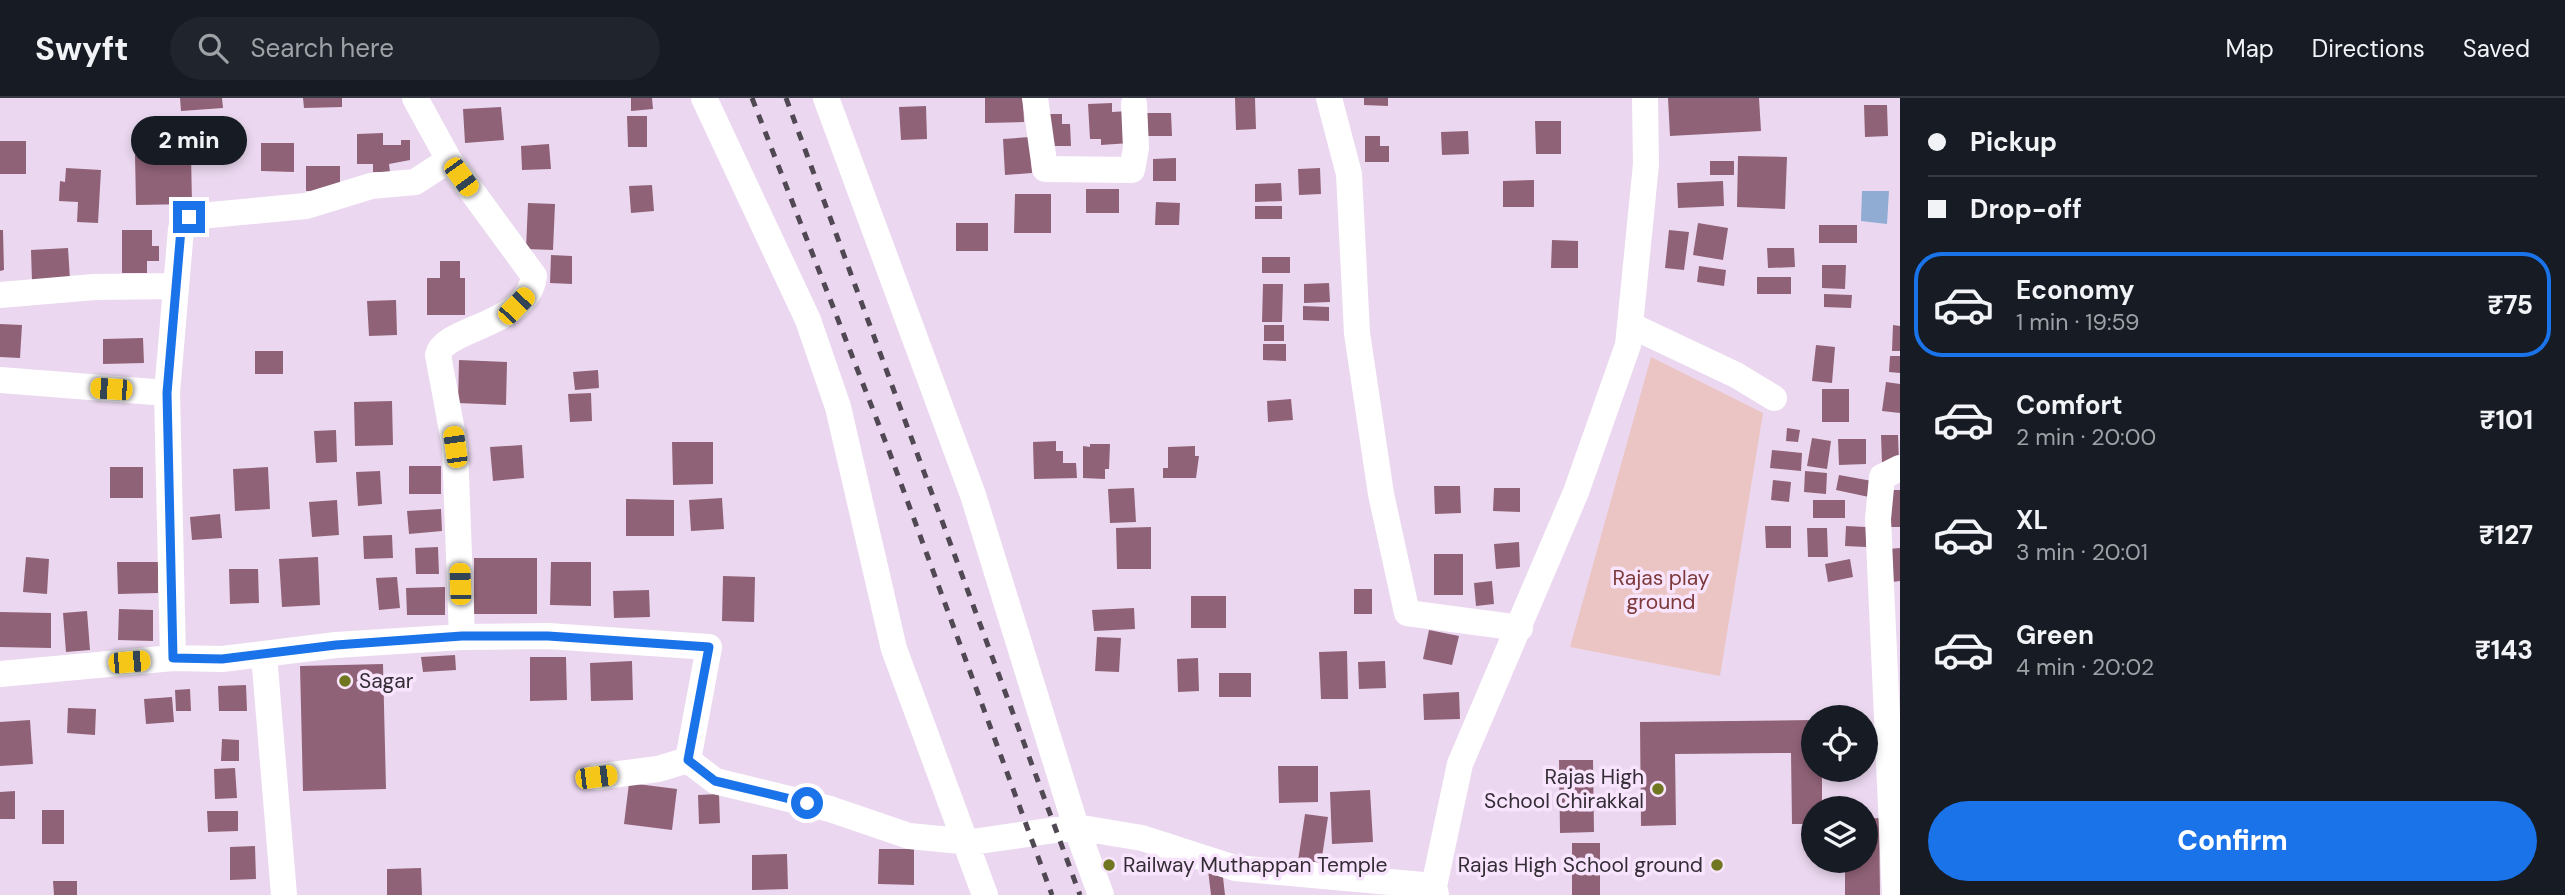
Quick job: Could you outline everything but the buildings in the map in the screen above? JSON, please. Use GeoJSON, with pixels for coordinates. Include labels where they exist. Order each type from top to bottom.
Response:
{"type":"FeatureCollection","features":[{"type":"Feature","properties":{"kind":"street"},"geometry":{"type":"LineString","coordinates":[[415,98],[449,160],[534,276],[528,294],[516,306],[488,324],[445,345],[438,355],[455,447],[462,636]]}},
{"type":"Feature","properties":{"kind":"street"},"geometry":{"type":"LineString","coordinates":[[704,98],[808,320],[838,407],[894,649],[985,895]]}},
{"type":"Feature","properties":{"kind":"street"},"geometry":{"type":"LineString","coordinates":[[827,98],[973,495],[1076,827],[1101,895]]}},
{"type":"Feature","properties":{"kind":"street"},"geometry":{"type":"LineString","coordinates":[[1035,98],[1045,169],[1132,170],[1136,148],[1134,104]]}},
{"type":"Feature","properties":{"kind":"street"},"geometry":{"type":"LineString","coordinates":[[1329,98],[1349,174],[1357,333],[1381,494],[1407,613],[1520,628]]}},
{"type":"Feature","properties":{"kind":"street"},"geometry":{"type":"LineString","coordinates":[[688,760],[715,781],[830,809],[909,836],[965,841],[1012,838],[1076,827],[1142,838],[1235,868],[1435,891],[1460,764],[1576,492],[1628,345],[1646,164],[1645,98]]}},
{"type":"Feature","properties":{"kind":"street"},"geometry":{"type":"LineString","coordinates":[[173,658],[167,393],[181,229],[189,217],[281,210],[330,200],[371,186],[415,182],[449,160]]}},
{"type":"Feature","properties":{"kind":"street"},"geometry":{"type":"LineString","coordinates":[[0,295],[94,287],[176,286]]}},
{"type":"Feature","properties":{"kind":"street"},"geometry":{"type":"LineString","coordinates":[[1630,325],[1684,348],[1774,398]]}},
{"type":"Feature","properties":{"kind":"street"},"geometry":{"type":"LineString","coordinates":[[0,380],[167,393]]}},
{"type":"Feature","properties":{"kind":"street"},"geometry":{"type":"LineString","coordinates":[[1895,895],[1878,519],[1882,477],[1900,468]]}},
{"type":"Feature","properties":{"kind":"street"},"geometry":{"type":"LineString","coordinates":[[0,674],[173,658],[222,659],[336,645],[462,636],[548,636],[709,647],[688,760]]}},
{"type":"Feature","properties":{"kind":"street"},"geometry":{"type":"LineString","coordinates":[[264,655],[285,895]]}},
{"type":"Feature","properties":{"kind":"street"},"geometry":{"type":"LineString","coordinates":[[596,777],[658,769],[688,760]]}},
{"type":"Feature","properties":{"kind":"green space","name":"Rajas play ground"},"geometry":{"type":"Polygon","coordinates":[[[1651,357],[1763,413],[1720,676],[1570,647],[1651,357]]]}},
{"type":"Feature","properties":{"kind":"water"},"geometry":{"type":"Polygon","coordinates":[[[1862,191],[1889,191],[1887,224],[1861,221],[1862,191]]]}},
{"type":"Feature","properties":{"kind":"railway"},"geometry":{"type":"LineString","coordinates":[[752,98],[889,451],[1052,895]]}},
{"type":"Feature","properties":{"kind":"railway"},"geometry":{"type":"LineString","coordinates":[[786,98],[1080,895]]}},
{"type":"Feature","properties":{"kind":"place","name":"Sagar"},"geometry":{"type":"Point","coordinates":[345,681]}},
{"type":"Feature","properties":{"kind":"place","name":"Rajas High School Chirakkal"},"geometry":{"type":"Point","coordinates":[1658,789]}},
{"type":"Feature","properties":{"kind":"place","name":"Railway Muthappan Temple"},"geometry":{"type":"Point","coordinates":[1109,865]}},
{"type":"Feature","properties":{"kind":"place","name":"Rajas High School ground"},"geometry":{"type":"Point","coordinates":[1717,865]}},
{"type":"Feature","properties":{"kind":"route"},"geometry":{"type":"LineString","coordinates":[[189,217],[181,229],[167,393],[173,658],[222,659],[336,645],[462,636],[548,636],[709,647],[688,760],[715,781],[807,803]]}}]}
